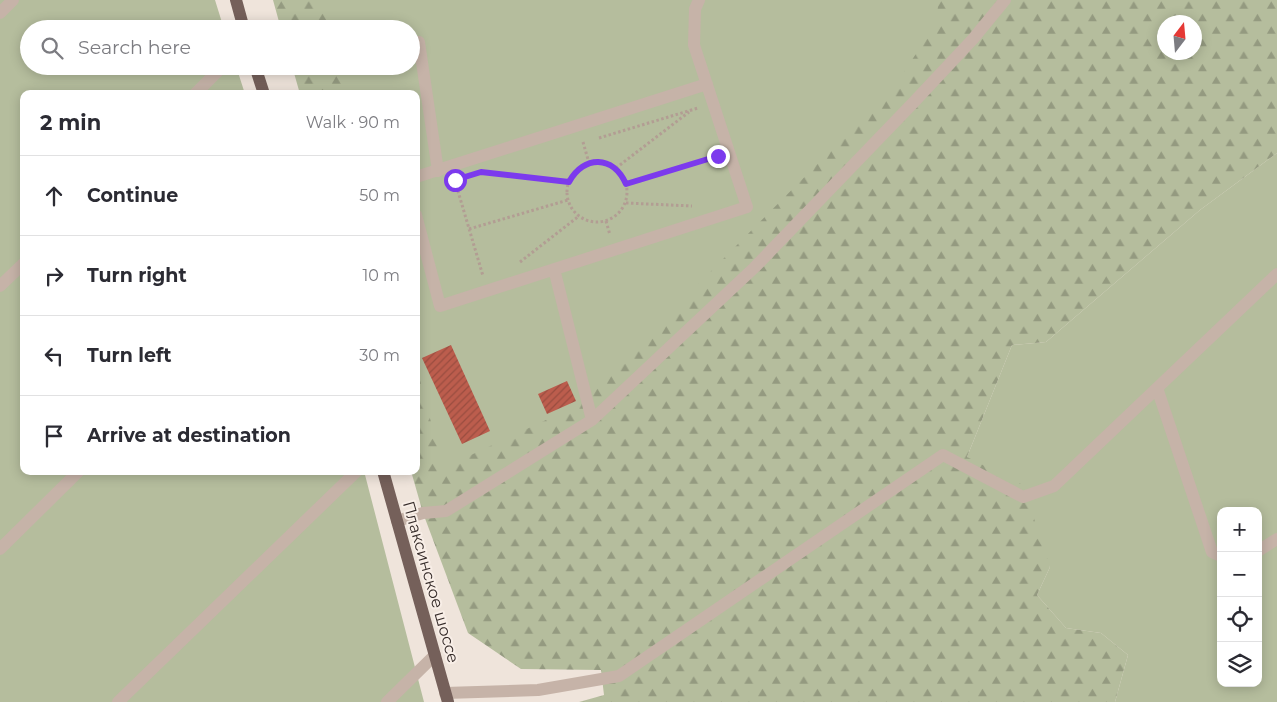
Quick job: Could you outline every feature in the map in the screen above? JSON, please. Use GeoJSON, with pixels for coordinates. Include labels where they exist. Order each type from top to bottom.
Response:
{"type":"FeatureCollection","features":[{"type":"Feature","properties":{"kind":"main road"},"geometry":{"type":"LineString","coordinates":[[236,0],[242,20]]}},
{"type":"Feature","properties":{"kind":"main road"},"geometry":{"type":"LineString","coordinates":[[258,75],[263,90]]}},
{"type":"Feature","properties":{"kind":"main road","name":"Плаксинское шоссе"},"geometry":{"type":"LineString","coordinates":[[384,475],[446,698]]}},
{"type":"Feature","properties":{"kind":"lane"},"geometry":{"type":"LineString","coordinates":[[0,13],[13,0]]}},
{"type":"Feature","properties":{"kind":"lane"},"geometry":{"type":"LineString","coordinates":[[420,230],[440,306],[747,207],[694,45],[695,9],[699,0]]}},
{"type":"Feature","properties":{"kind":"lane"},"geometry":{"type":"LineString","coordinates":[[397,521],[423,513],[446,511],[592,420],[755,267],[973,39],[1005,0]]}},
{"type":"Feature","properties":{"kind":"lane"},"geometry":{"type":"LineString","coordinates":[[420,49],[438,171]]}},
{"type":"Feature","properties":{"kind":"lane"},"geometry":{"type":"LineString","coordinates":[[199,90],[214,75]]}},
{"type":"Feature","properties":{"kind":"lane"},"geometry":{"type":"LineString","coordinates":[[420,176],[707,84]]}},
{"type":"Feature","properties":{"kind":"lane"},"geometry":{"type":"LineString","coordinates":[[0,286],[20,267]]}},
{"type":"Feature","properties":{"kind":"lane"},"geometry":{"type":"LineString","coordinates":[[554,269],[592,420]]}},
{"type":"Feature","properties":{"kind":"lane"},"geometry":{"type":"LineString","coordinates":[[446,698],[538,690],[619,676],[943,455],[1023,497],[1054,486],[1277,274]]}},
{"type":"Feature","properties":{"kind":"lane"},"geometry":{"type":"LineString","coordinates":[[1157,388],[1212,552],[1217,554]]}},
{"type":"Feature","properties":{"kind":"lane"},"geometry":{"type":"LineString","coordinates":[[0,549],[75,475]]}},
{"type":"Feature","properties":{"kind":"lane"},"geometry":{"type":"LineString","coordinates":[[118,702],[353,475]]}},
{"type":"Feature","properties":{"kind":"lane"},"geometry":{"type":"LineString","coordinates":[[1262,548],[1277,539]]}},
{"type":"Feature","properties":{"kind":"lane"},"geometry":{"type":"LineString","coordinates":[[387,702],[434,656]]}},
{"type":"Feature","properties":{"kind":"path"},"geometry":{"type":"LineString","coordinates":[[574,145],[704,107]]}},
{"type":"Feature","properties":{"kind":"path"},"geometry":{"type":"LineString","coordinates":[[616,168],[692,110]]}},
{"type":"Feature","properties":{"kind":"path"},"geometry":{"type":"LineString","coordinates":[[583,142],[589,163]]}},
{"type":"Feature","properties":{"kind":"path"},"geometry":{"type":"LineString","coordinates":[[626,184],[718,156]]}},
{"type":"Feature","properties":{"kind":"path"},"geometry":{"type":"LineString","coordinates":[[598,162],[616,168],[622,175],[628,193],[626,202],[621,210],[614,217],[606,221],[596,222],[579,216],[572,209],[568,200],[567,191],[573,173],[589,163],[598,162]]}},
{"type":"Feature","properties":{"kind":"path"},"geometry":{"type":"LineString","coordinates":[[490,169],[481,172],[569,182]]}},
{"type":"Feature","properties":{"kind":"path"},"geometry":{"type":"LineString","coordinates":[[463,177],[455,180],[484,278]]}},
{"type":"Feature","properties":{"kind":"path"},"geometry":{"type":"LineString","coordinates":[[469,229],[568,200]]}},
{"type":"Feature","properties":{"kind":"path"},"geometry":{"type":"LineString","coordinates":[[626,202],[701,207]]}},
{"type":"Feature","properties":{"kind":"path"},"geometry":{"type":"LineString","coordinates":[[517,264],[579,216]]}},
{"type":"Feature","properties":{"kind":"green space"},"geometry":{"type":"Polygon","coordinates":[[[0,0],[215,0],[221,20],[20,20],[20,75],[239,75],[244,90],[20,90],[20,475],[365,475],[424,702],[0,702],[0,0]]]}},
{"type":"Feature","properties":{"kind":"green space"},"geometry":{"type":"Polygon","coordinates":[[[273,0],[321,0],[327,20],[279,20],[273,0]]]}},
{"type":"Feature","properties":{"kind":"green space"},"geometry":{"type":"Polygon","coordinates":[[[304,0],[972,0],[755,267],[446,511],[420,419],[420,90],[329,90],[325,75],[420,75],[420,20],[310,20],[304,0]]]}},
{"type":"Feature","properties":{"kind":"green space"},"geometry":{"type":"Polygon","coordinates":[[[934,0],[1277,0],[1277,153],[1200,210],[1046,342],[1012,345],[967,457],[1023,485],[1050,567],[1037,595],[1066,628],[1101,633],[1128,655],[1115,702],[579,702],[604,695],[601,670],[521,669],[468,633],[423,513],[412,475],[420,475],[420,380],[443,468],[578,405],[894,87],[937,22],[938,3],[934,0]]]}},
{"type":"Feature","properties":{"kind":"green space"},"geometry":{"type":"Polygon","coordinates":[[[295,75],[340,75],[344,90],[299,90],[295,75]]]}},
{"type":"Feature","properties":{"kind":"green space"},"geometry":{"type":"Polygon","coordinates":[[[1277,153],[1277,702],[1115,702],[1128,655],[1101,633],[1066,628],[1037,595],[1050,567],[967,457],[1012,345],[1046,342],[1200,210],[1277,153]]]}},
{"type":"Feature","properties":{"kind":"building"},"geometry":{"type":"Polygon","coordinates":[[[451,345],[490,431],[462,444],[422,358],[451,345]]]}},
{"type":"Feature","properties":{"kind":"building"},"geometry":{"type":"Polygon","coordinates":[[[567,381],[576,401],[547,414],[538,394],[567,381]]]}},
{"type":"Feature","properties":{"kind":"route"},"geometry":{"type":"LineString","coordinates":[[455,180],[481,172],[569,182],[573,173],[580,167],[598,162],[616,168],[626,184],[718,156]]}}]}
